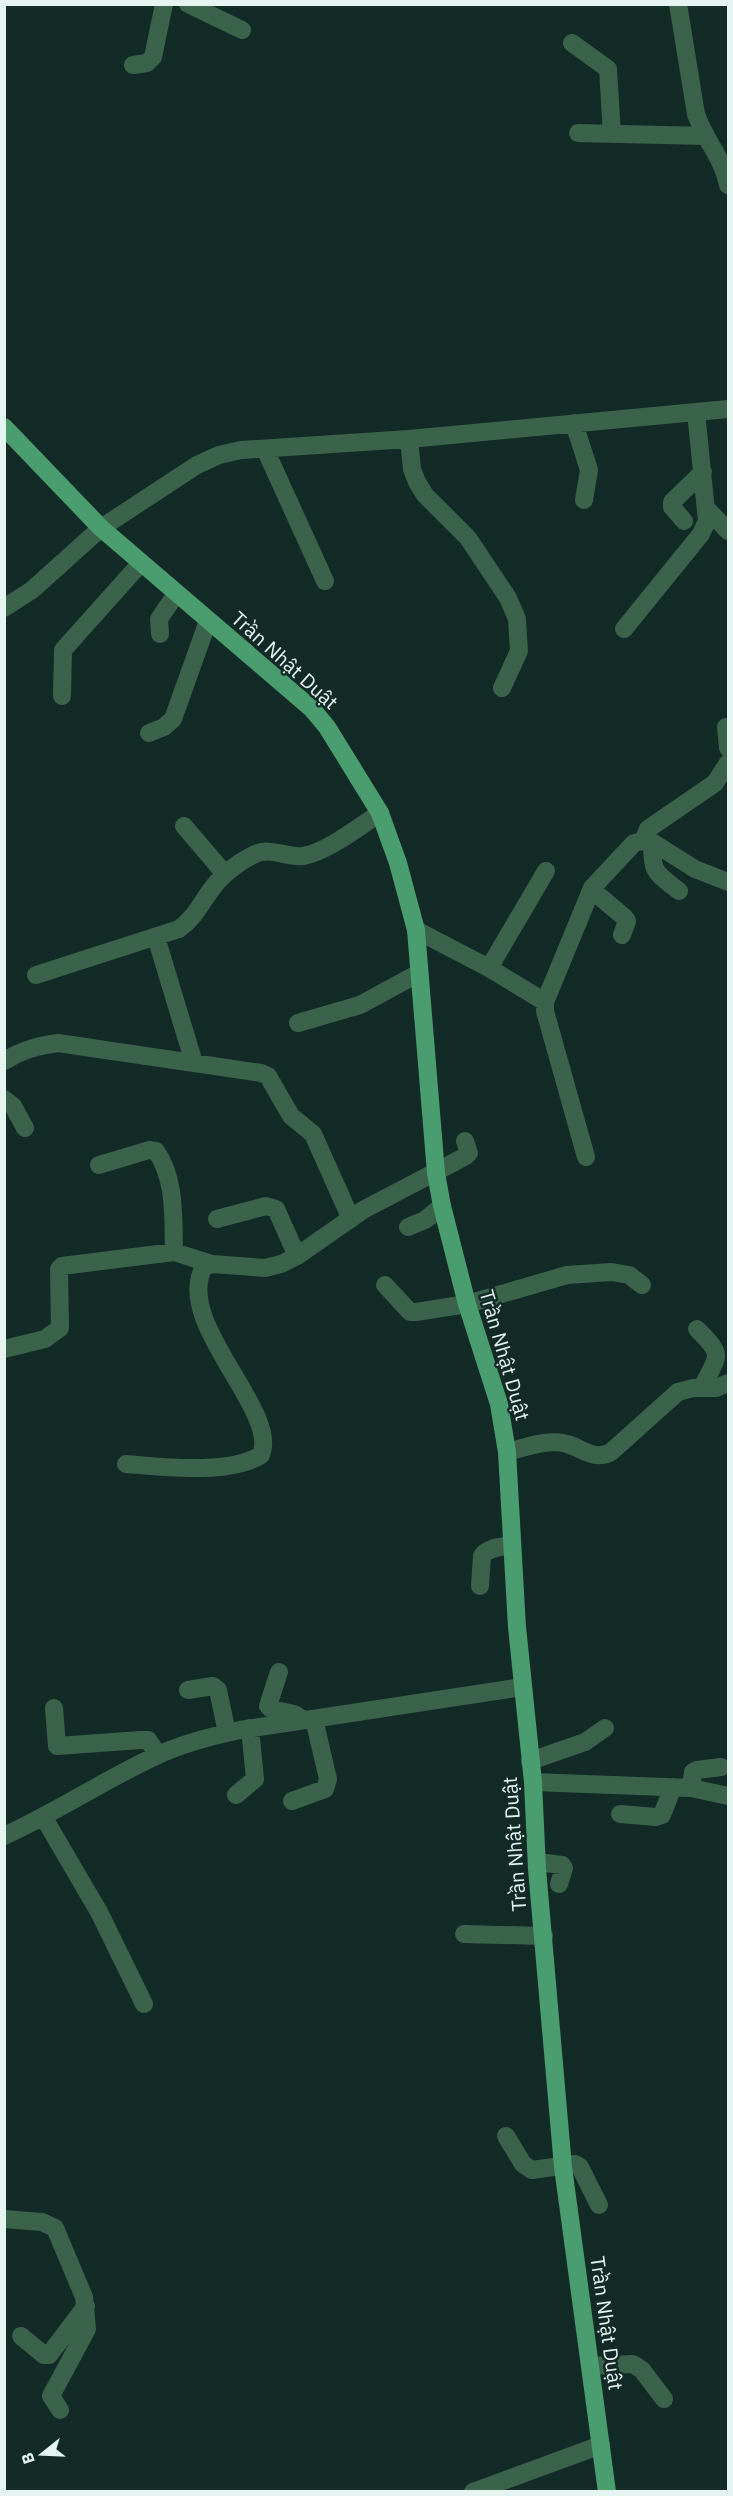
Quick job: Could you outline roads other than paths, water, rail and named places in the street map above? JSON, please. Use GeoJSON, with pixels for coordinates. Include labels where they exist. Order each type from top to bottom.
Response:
{"type":"FeatureCollection","features":[{"type":"Feature","properties":{"kind":"main road","name":"Trần Nhật Duật"},"geometry":{"type":"LineString","coordinates":[[4,427],[101,528],[140,564],[312,709],[327,728],[380,813],[398,863],[416,930],[436,1173],[442,1206],[467,1304],[499,1404],[507,1452],[522,1687],[533,1782],[537,1862],[563,2167],[607,2492]]}},
{"type":"Feature","properties":{"kind":"street"},"geometry":{"type":"LineString","coordinates":[[133,65],[147,63],[153,57],[164,4]]}},
{"type":"Feature","properties":{"kind":"street"},"geometry":{"type":"LineString","coordinates":[[188,4],[242,30]]}},
{"type":"Feature","properties":{"kind":"street"},"geometry":{"type":"LineString","coordinates":[[678,4],[696,114],[722,162],[729,185]]}},
{"type":"Feature","properties":{"kind":"street"},"geometry":{"type":"LineString","coordinates":[[572,43],[608,69],[612,134]]}},
{"type":"Feature","properties":{"kind":"street"},"geometry":{"type":"LineString","coordinates":[[578,133],[706,136]]}},
{"type":"Feature","properties":{"kind":"street"},"geometry":{"type":"LineString","coordinates":[[4,608],[32,590],[101,528],[197,465],[219,455],[241,450],[410,439],[729,409]]}},
{"type":"Feature","properties":{"kind":"street"},"geometry":{"type":"LineString","coordinates":[[624,629],[701,534],[707,521],[696,412]]}},
{"type":"Feature","properties":{"kind":"street"},"geometry":{"type":"LineString","coordinates":[[574,423],[589,470],[584,500]]}},
{"type":"Feature","properties":{"kind":"street"},"geometry":{"type":"LineString","coordinates":[[410,439],[412,469],[417,482],[425,495],[468,538],[508,598],[517,620],[519,651],[502,688]]}},
{"type":"Feature","properties":{"kind":"street"},"geometry":{"type":"LineString","coordinates":[[265,449],[325,581]]}},
{"type":"Feature","properties":{"kind":"street"},"geometry":{"type":"LineString","coordinates":[[684,521],[672,507],[672,502],[703,472]]}},
{"type":"Feature","properties":{"kind":"street"},"geometry":{"type":"LineString","coordinates":[[707,509],[729,531]]}},
{"type":"Feature","properties":{"kind":"street"},"geometry":{"type":"LineString","coordinates":[[63,696],[63,650],[140,564]]}},
{"type":"Feature","properties":{"kind":"street"},"geometry":{"type":"LineString","coordinates":[[160,634],[159,619],[176,594]]}},
{"type":"Feature","properties":{"kind":"street"},"geometry":{"type":"LineString","coordinates":[[149,733],[164,727],[173,719],[208,621]]}},
{"type":"Feature","properties":{"kind":"street"},"geometry":{"type":"LineString","coordinates":[[726,727],[729,748]]}},
{"type":"Feature","properties":{"kind":"street"},"geometry":{"type":"LineString","coordinates":[[679,891],[655,872],[652,866],[648,828],[715,783],[729,763]]}},
{"type":"Feature","properties":{"kind":"street"},"geometry":{"type":"LineString","coordinates":[[36,975],[179,929],[192,920],[213,887],[225,874],[260,852],[270,851],[296,856],[316,852],[380,813]]}},
{"type":"Feature","properties":{"kind":"street"},"geometry":{"type":"LineString","coordinates":[[184,826],[225,874]]}},
{"type":"Feature","properties":{"kind":"street"},"geometry":{"type":"LineString","coordinates":[[586,1158],[545,1011],[545,1002],[592,890],[634,843],[648,841],[695,869],[729,882]]}},
{"type":"Feature","properties":{"kind":"street"},"geometry":{"type":"LineString","coordinates":[[489,968],[546,871]]}},
{"type":"Feature","properties":{"kind":"street"},"geometry":{"type":"LineString","coordinates":[[592,890],[627,921],[622,935]]}},
{"type":"Feature","properties":{"kind":"street"},"geometry":{"type":"LineString","coordinates":[[416,930],[489,968],[545,1002]]}},
{"type":"Feature","properties":{"kind":"street"},"geometry":{"type":"LineString","coordinates":[[156,937],[194,1063]]}},
{"type":"Feature","properties":{"kind":"street"},"geometry":{"type":"LineString","coordinates":[[298,1023],[360,1005],[419,973]]}},
{"type":"Feature","properties":{"kind":"street"},"geometry":{"type":"LineString","coordinates":[[4,1061],[37,1046],[58,1043],[261,1072],[268,1076],[285,1110],[313,1134],[351,1219]]}},
{"type":"Feature","properties":{"kind":"street"},"geometry":{"type":"LineString","coordinates":[[4,1099],[13,1106],[25,1128]]}},
{"type":"Feature","properties":{"kind":"street"},"geometry":{"type":"LineString","coordinates":[[4,1349],[45,1339],[60,1328],[59,1269],[62,1266],[174,1251],[212,1264],[265,1268],[281,1264],[297,1256],[363,1210],[466,1156],[469,1153],[465,1141]]}},
{"type":"Feature","properties":{"kind":"street"},"geometry":{"type":"LineString","coordinates":[[99,1165],[149,1150],[156,1151],[162,1158],[173,1200],[174,1251]]}},
{"type":"Feature","properties":{"kind":"street"},"geometry":{"type":"LineString","coordinates":[[217,1219],[271,1206],[276,1209],[297,1256]]}},
{"type":"Feature","properties":{"kind":"street"},"geometry":{"type":"LineString","coordinates":[[408,1227],[425,1220],[442,1206]]}},
{"type":"Feature","properties":{"kind":"street"},"geometry":{"type":"LineString","coordinates":[[126,1464],[191,1468],[243,1463],[261,1455],[265,1447],[258,1422],[201,1312],[198,1277],[204,1267],[212,1264]]}},
{"type":"Feature","properties":{"kind":"street"},"geometry":{"type":"LineString","coordinates":[[385,1285],[410,1312],[467,1304],[578,1274],[629,1275],[642,1284]]}},
{"type":"Feature","properties":{"kind":"street"},"geometry":{"type":"LineString","coordinates":[[697,1329],[715,1347],[717,1355],[702,1388]]}},
{"type":"Feature","properties":{"kind":"street"},"geometry":{"type":"LineString","coordinates":[[507,1452],[559,1442],[596,1456],[603,1456],[611,1452],[678,1392],[716,1388],[729,1383]]}},
{"type":"Feature","properties":{"kind":"street"},"geometry":{"type":"LineString","coordinates":[[480,1586],[484,1552],[512,1545]]}},
{"type":"Feature","properties":{"kind":"street"},"geometry":{"type":"LineString","coordinates":[[279,1672],[268,1706],[271,1709],[309,1720]]}},
{"type":"Feature","properties":{"kind":"street"},"geometry":{"type":"LineString","coordinates":[[188,1690],[213,1686],[218,1689],[227,1733]]}},
{"type":"Feature","properties":{"kind":"street"},"geometry":{"type":"LineString","coordinates":[[4,1836],[44,1818],[158,1755],[199,1739],[250,1728],[522,1687]]}},
{"type":"Feature","properties":{"kind":"street"},"geometry":{"type":"LineString","coordinates":[[54,1708],[57,1746],[148,1740],[158,1755]]}},
{"type":"Feature","properties":{"kind":"street"},"geometry":{"type":"LineString","coordinates":[[292,1802],[325,1789],[328,1779],[309,1720]]}},
{"type":"Feature","properties":{"kind":"street"},"geometry":{"type":"LineString","coordinates":[[236,1795],[255,1779],[250,1728]]}},
{"type":"Feature","properties":{"kind":"street"},"geometry":{"type":"LineString","coordinates":[[530,1761],[585,1742],[605,1728]]}},
{"type":"Feature","properties":{"kind":"street"},"geometry":{"type":"LineString","coordinates":[[691,1788],[693,1772],[721,1767]]}},
{"type":"Feature","properties":{"kind":"street"},"geometry":{"type":"LineString","coordinates":[[533,1782],[691,1788],[729,1796]]}},
{"type":"Feature","properties":{"kind":"street"},"geometry":{"type":"LineString","coordinates":[[620,1814],[656,1817],[662,1815],[673,1787]]}},
{"type":"Feature","properties":{"kind":"street"},"geometry":{"type":"LineString","coordinates":[[44,1818],[99,1912],[144,2004]]}},
{"type":"Feature","properties":{"kind":"street"},"geometry":{"type":"LineString","coordinates":[[537,1862],[562,1865],[564,1868],[559,1884]]}},
{"type":"Feature","properties":{"kind":"street"},"geometry":{"type":"LineString","coordinates":[[464,1934],[544,1936]]}},
{"type":"Feature","properties":{"kind":"street"},"geometry":{"type":"LineString","coordinates":[[506,2136],[524,2164],[532,2170],[574,2164],[580,2167],[599,2205]]}},
{"type":"Feature","properties":{"kind":"street"},"geometry":{"type":"LineString","coordinates":[[4,2219],[42,2222],[55,2228],[87,2306],[87,2329],[51,2396],[60,2410]]}},
{"type":"Feature","properties":{"kind":"street"},"geometry":{"type":"LineString","coordinates":[[21,2336],[44,2355],[49,2355],[87,2306]]}},
{"type":"Feature","properties":{"kind":"street"},"geometry":{"type":"LineString","coordinates":[[591,2366],[633,2364],[642,2370],[664,2399]]}},
{"type":"Feature","properties":{"kind":"street"},"geometry":{"type":"LineString","coordinates":[[473,2492],[601,2445]]}}]}
